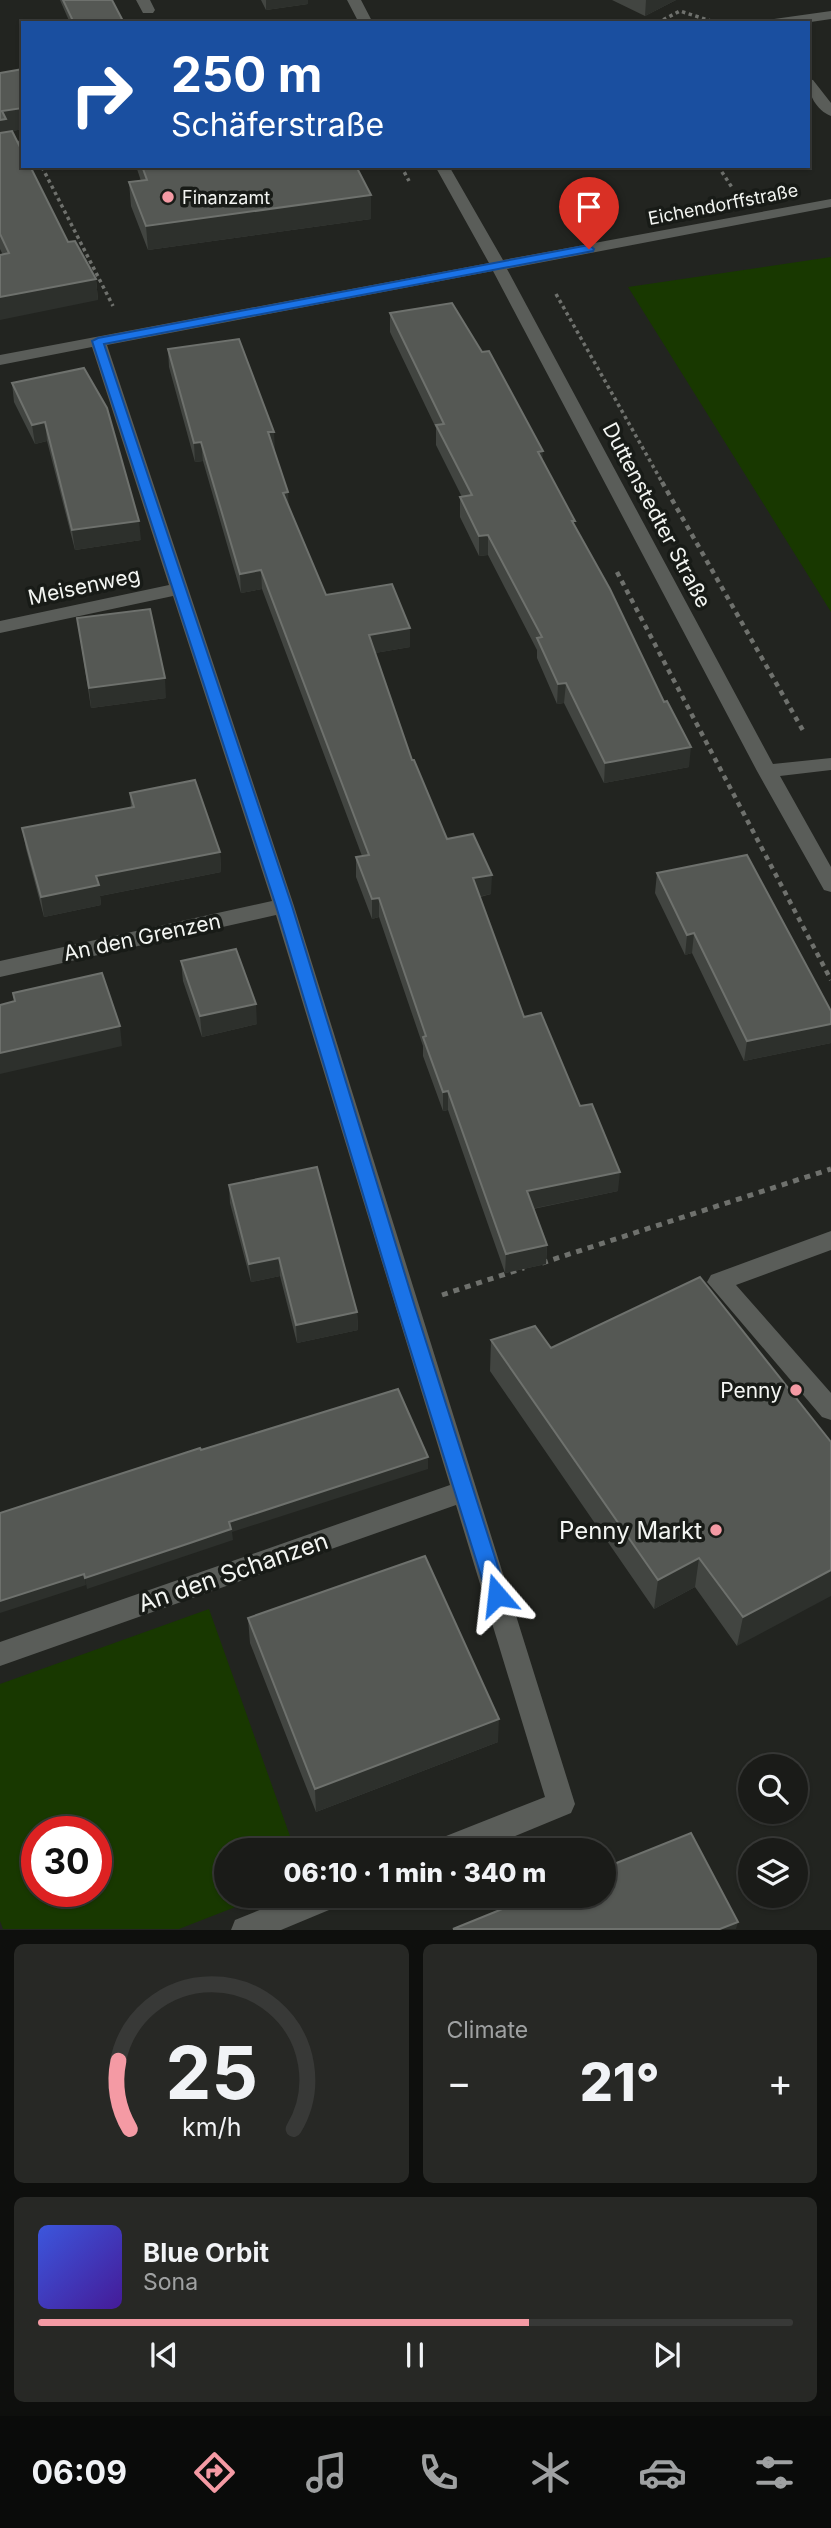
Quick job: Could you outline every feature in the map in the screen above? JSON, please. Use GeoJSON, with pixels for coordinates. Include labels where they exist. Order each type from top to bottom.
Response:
{"type":"FeatureCollection","features":[{"type":"Feature","properties":{"kind":"street"},"geometry":{"type":"LineString","coordinates":[[354,0],[365,21]]}},
{"type":"Feature","properties":{"kind":"street"},"geometry":{"type":"LineString","coordinates":[[788,21],[831,15]]}},
{"type":"Feature","properties":{"kind":"street"},"geometry":{"type":"LineString","coordinates":[[810,86],[831,112]]}},
{"type":"Feature","properties":{"kind":"street"},"geometry":{"type":"LineString","coordinates":[[0,148],[21,144]]}},
{"type":"Feature","properties":{"kind":"street","name":"Duttenstedter Straße"},"geometry":{"type":"LineString","coordinates":[[443,168],[831,885]]}},
{"type":"Feature","properties":{"kind":"street","name":"Eichendorffstraße"},"geometry":{"type":"LineString","coordinates":[[0,360],[831,203]]}},
{"type":"Feature","properties":{"kind":"street"},"geometry":{"type":"LineString","coordinates":[[98,341],[284,906],[561,1804],[476,1838]]}},
{"type":"Feature","properties":{"kind":"street","name":"Meisenweg"},"geometry":{"type":"LineString","coordinates":[[0,627],[178,589]]}},
{"type":"Feature","properties":{"kind":"street"},"geometry":{"type":"LineString","coordinates":[[767,771],[827,764]]}},
{"type":"Feature","properties":{"kind":"street","name":"An den Grenzen"},"geometry":{"type":"LineString","coordinates":[[0,969],[284,906]]}},
{"type":"Feature","properties":{"kind":"street"},"geometry":{"type":"LineString","coordinates":[[831,1240],[719,1282],[831,1410]]}},
{"type":"Feature","properties":{"kind":"street","name":"An den Schanzen"},"geometry":{"type":"LineString","coordinates":[[0,1654],[466,1490]]}},
{"type":"Feature","properties":{"kind":"street"},"geometry":{"type":"LineString","coordinates":[[245,1930],[299,1908]]}},
{"type":"Feature","properties":{"kind":"path"},"geometry":{"type":"LineString","coordinates":[[661,21],[680,11],[711,21]]}},
{"type":"Feature","properties":{"kind":"path"},"geometry":{"type":"LineString","coordinates":[[42,168],[128,335]]}},
{"type":"Feature","properties":{"kind":"path"},"geometry":{"type":"LineString","coordinates":[[555,292],[827,764]]}},
{"type":"Feature","properties":{"kind":"path"},"geometry":{"type":"LineString","coordinates":[[538,1264],[831,1169]]}},
{"type":"Feature","properties":{"kind":"path"},"geometry":{"type":"LineString","coordinates":[[406,1307],[525,1268]]}},
{"type":"Feature","properties":{"kind":"green space"},"geometry":{"type":"Polygon","coordinates":[[[831,257],[831,612],[628,287],[831,257]]]}},
{"type":"Feature","properties":{"kind":"green space"},"geometry":{"type":"Polygon","coordinates":[[[209,1609],[291,1838],[214,1838],[214,1908],[233,1908],[179,1929],[3,1929],[0,1921],[0,1684],[209,1609]]]}},
{"type":"Feature","properties":{"kind":"building"},"geometry":{"type":"Polygon","coordinates":[[[63,0],[112,0],[123,21],[73,21],[63,0]]]}},
{"type":"Feature","properties":{"kind":"building"},"geometry":{"type":"Polygon","coordinates":[[[21,69],[21,108],[2,111],[6,119],[0,120],[0,73],[21,69]]]}},
{"type":"Feature","properties":{"kind":"building"},"geometry":{"type":"Polygon","coordinates":[[[12,131],[21,149],[21,168],[31,168],[68,242],[75,241],[96,279],[0,297],[0,255],[9,253],[0,234],[0,133],[12,131]]]}},
{"type":"Feature","properties":{"kind":"building"},"geometry":{"type":"Polygon","coordinates":[[[143,168],[357,168],[371,195],[146,226],[129,182],[147,180],[143,168]]]}},
{"type":"Feature","properties":{"kind":"building"},"geometry":{"type":"Polygon","coordinates":[[[452,303],[482,352],[489,351],[543,451],[538,452],[575,521],[572,521],[610,589],[664,702],[667,701],[691,747],[605,763],[566,683],[558,684],[537,638],[542,637],[488,535],[479,536],[460,497],[472,495],[436,425],[444,424],[390,313],[452,303]]]}},
{"type":"Feature","properties":{"kind":"building"},"geometry":{"type":"Polygon","coordinates":[[[239,339],[274,432],[268,432],[288,492],[283,493],[326,595],[392,584],[410,628],[369,635],[412,760],[447,839],[473,834],[492,875],[473,878],[524,1017],[541,1013],[580,1106],[592,1104],[620,1172],[527,1191],[547,1245],[506,1254],[448,1091],[443,1092],[423,1037],[426,1036],[379,898],[372,899],[356,857],[369,855],[261,570],[240,574],[201,442],[194,443],[168,349],[239,339]]]}},
{"type":"Feature","properties":{"kind":"building"},"geometry":{"type":"Polygon","coordinates":[[[84,368],[107,408],[139,521],[72,530],[45,422],[32,425],[12,383],[84,368]]]}},
{"type":"Feature","properties":{"kind":"building"},"geometry":{"type":"Polygon","coordinates":[[[150,609],[165,678],[89,688],[77,618],[150,609]]]}},
{"type":"Feature","properties":{"kind":"building"},"geometry":{"type":"Polygon","coordinates":[[[195,780],[220,852],[96,876],[99,885],[41,897],[22,828],[134,807],[130,793],[195,780]]]}},
{"type":"Feature","properties":{"kind":"building"},"geometry":{"type":"Polygon","coordinates":[[[747,855],[831,1011],[831,1024],[747,1041],[694,933],[687,935],[657,873],[747,855]]]}},
{"type":"Feature","properties":{"kind":"building"},"geometry":{"type":"Polygon","coordinates":[[[236,949],[256,1004],[200,1016],[181,961],[236,949]]]}},
{"type":"Feature","properties":{"kind":"building"},"geometry":{"type":"Polygon","coordinates":[[[102,973],[120,1026],[0,1053],[0,1005],[15,1001],[13,993],[102,973]]]}},
{"type":"Feature","properties":{"kind":"building"},"geometry":{"type":"Polygon","coordinates":[[[317,1167],[357,1312],[296,1325],[279,1258],[249,1264],[229,1185],[317,1167]]]}},
{"type":"Feature","properties":{"kind":"building","name":"Penny Markt"},"geometry":{"type":"Polygon","coordinates":[[[700,1277],[831,1442],[831,1570],[743,1617],[699,1558],[658,1580],[491,1340],[535,1326],[551,1348],[700,1277]]]}},
{"type":"Feature","properties":{"kind":"building"},"geometry":{"type":"Polygon","coordinates":[[[398,1389],[428,1457],[229,1522],[231,1529],[190,1543],[85,1578],[84,1574],[0,1601],[0,1513],[200,1448],[201,1450],[398,1389]]]}},
{"type":"Feature","properties":{"kind":"building"},"geometry":{"type":"Polygon","coordinates":[[[425,1556],[499,1719],[315,1789],[248,1618],[425,1556]]]}},
{"type":"Feature","properties":{"kind":"building"},"geometry":{"type":"Polygon","coordinates":[[[691,1833],[738,1922],[720,1929],[453,1929],[505,1908],[616,1908],[616,1863],[691,1833]]]}},
{"type":"Feature","properties":{"kind":"place","name":"Finanzamt"},"geometry":{"type":"Point","coordinates":[168,197]}},
{"type":"Feature","properties":{"kind":"place","name":"Penny"},"geometry":{"type":"Point","coordinates":[796,1390]}},
{"type":"Feature","properties":{"kind":"place","name":"Penny Markt"},"geometry":{"type":"Point","coordinates":[716,1530]}},
{"type":"Feature","properties":{"kind":"route"},"geometry":{"type":"LineString","coordinates":[[497,1595],[284,906],[98,341],[589,249]]}}]}
